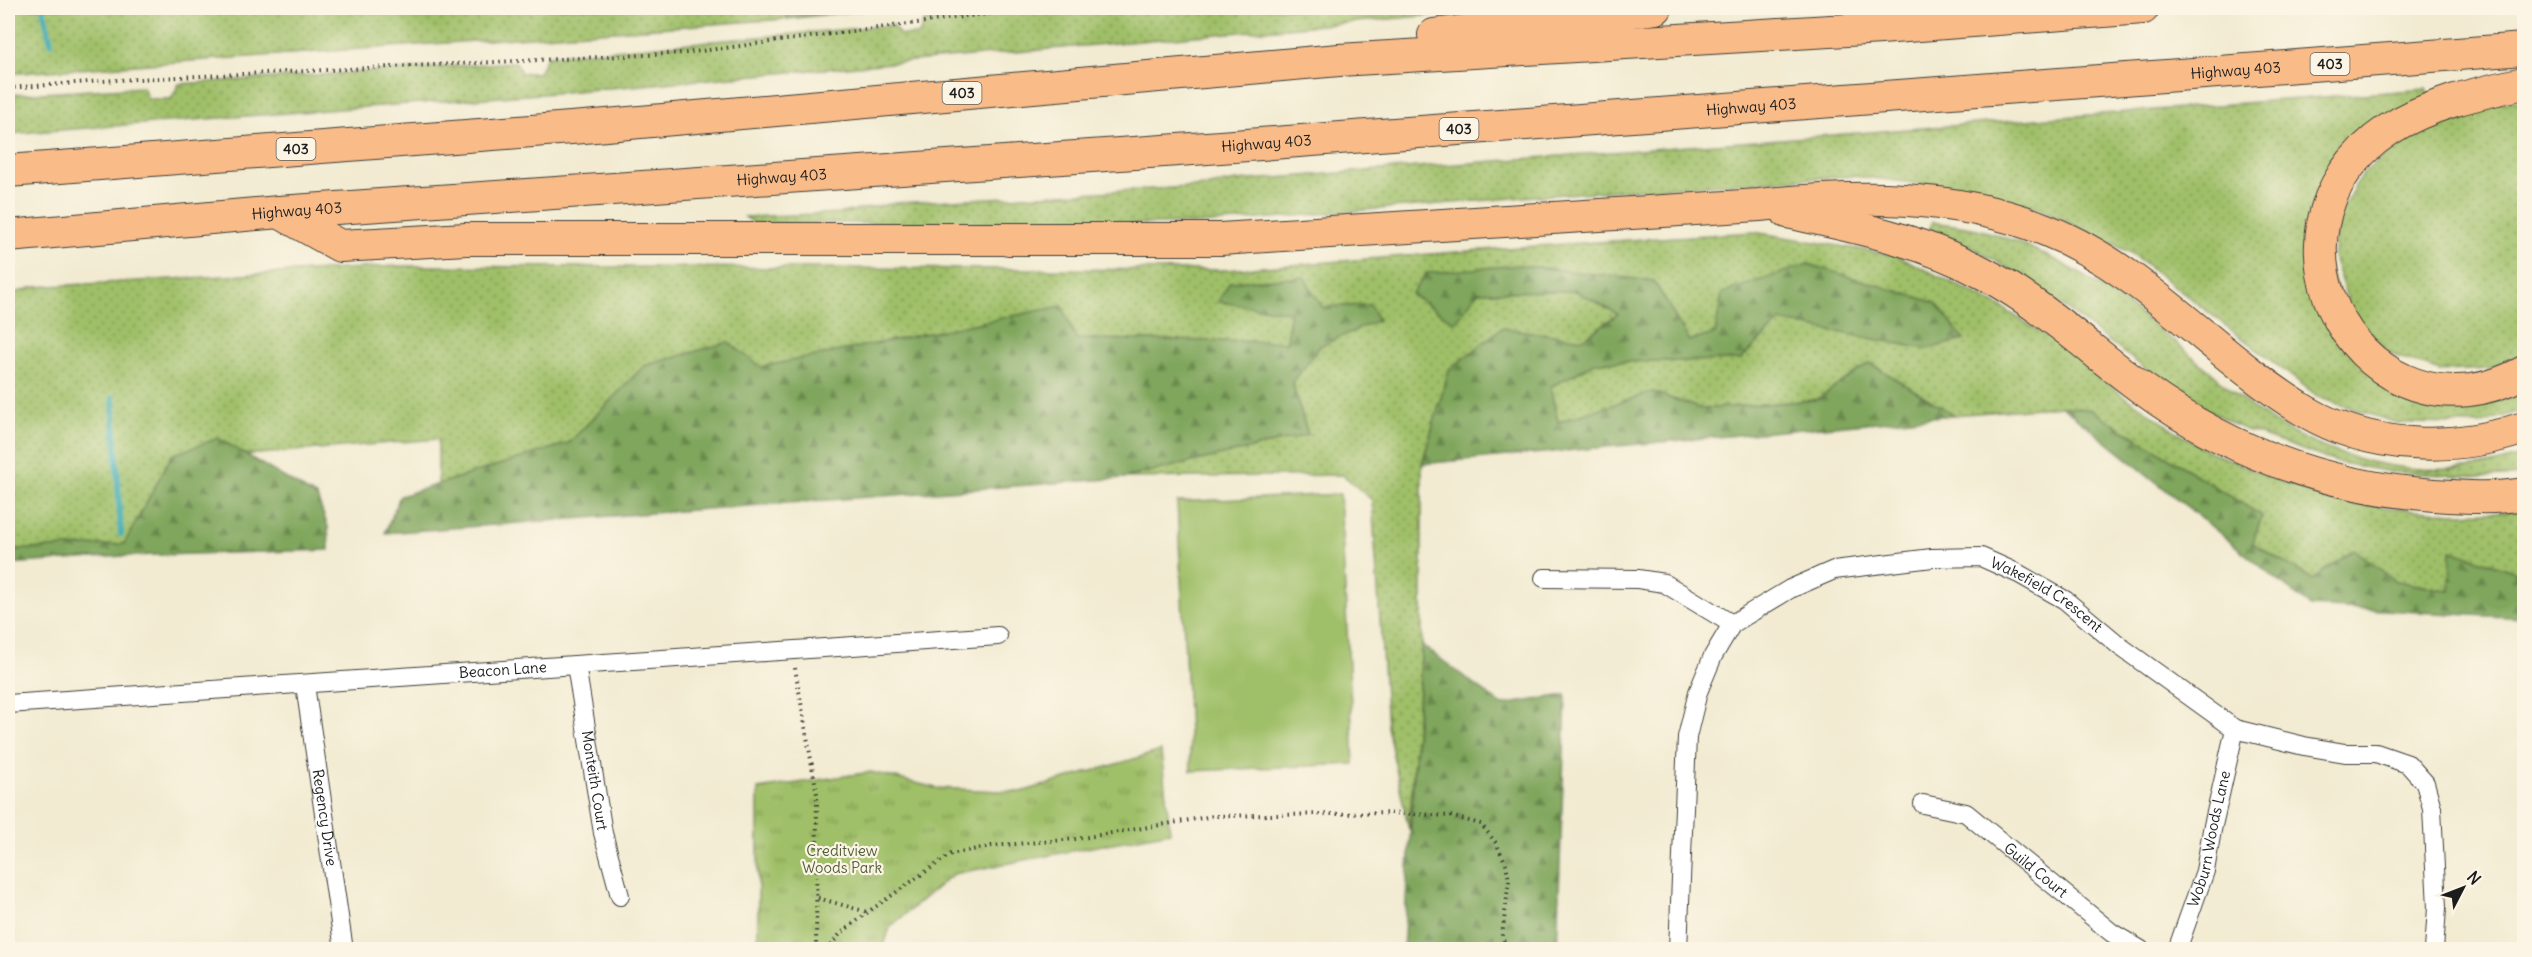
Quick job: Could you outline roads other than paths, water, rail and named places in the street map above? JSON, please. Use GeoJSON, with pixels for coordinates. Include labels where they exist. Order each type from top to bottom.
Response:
{"type":"FeatureCollection","features":[{"type":"Feature","properties":{"kind":"highway"},"geometry":{"type":"LineString","coordinates":[[1340,60],[1413,37],[1656,8]]}},
{"type":"Feature","properties":{"kind":"highway","name":"403"},"geometry":{"type":"LineString","coordinates":[[8,171],[584,127],[1340,60],[1881,28],[2143,8]]}},
{"type":"Feature","properties":{"kind":"highway","name":"Highway 403"},"geometry":{"type":"LineString","coordinates":[[8,236],[279,212],[1207,148],[2524,49]]}},
{"type":"Feature","properties":{"kind":"highway"},"geometry":{"type":"LineString","coordinates":[[2524,83],[2431,109],[2410,117],[2387,131],[2352,165],[2336,189],[2325,218],[2321,250],[2324,285],[2336,316],[2360,348],[2386,369],[2417,383],[2459,392],[2510,380],[2524,372]]}},
{"type":"Feature","properties":{"kind":"highway"},"geometry":{"type":"LineString","coordinates":[[279,212],[340,246],[466,239],[1220,239],[1759,205],[1831,198],[1919,201],[2012,218],[2045,229],[2121,269],[2273,389],[2328,422],[2374,438],[2422,444],[2478,441],[2520,431]]}},
{"type":"Feature","properties":{"kind":"highway"},"geometry":{"type":"LineString","coordinates":[[1759,205],[1872,230],[1948,255],[1986,274],[2052,316],[2144,390],[2190,421],[2275,461],[2310,473],[2382,489],[2462,497],[2524,494]]}},
{"type":"Feature","properties":{"kind":"street","name":"Wakefield Crescent"},"geometry":{"type":"LineString","coordinates":[[1678,950],[1687,737],[1698,692],[1713,656],[1732,624],[1790,589],[1834,570],[1932,558],[1982,557],[2019,574],[2065,600],[2121,647],[2235,729],[2335,751],[2376,753],[2408,764],[2425,783],[2432,808],[2437,908],[2434,950]]}},
{"type":"Feature","properties":{"kind":"street"},"geometry":{"type":"LineString","coordinates":[[1544,578],[1638,579],[1665,583],[1732,624]]}},
{"type":"Feature","properties":{"kind":"street","name":"Beacon Lane"},"geometry":{"type":"LineString","coordinates":[[8,704],[998,636]]}},
{"type":"Feature","properties":{"kind":"street","name":"Monteith Court"},"geometry":{"type":"LineString","coordinates":[[576,665],[603,833],[620,896]]}},
{"type":"Feature","properties":{"kind":"street","name":"Regency Drive"},"geometry":{"type":"LineString","coordinates":[[305,685],[344,950]]}},
{"type":"Feature","properties":{"kind":"street","name":"Woburn Woods Lane"},"geometry":{"type":"LineString","coordinates":[[2177,950],[2205,871],[2235,729]]}},
{"type":"Feature","properties":{"kind":"street","name":"Guild Court"},"geometry":{"type":"LineString","coordinates":[[1923,804],[1966,813],[2112,933],[2141,950]]}},
{"type":"Feature","properties":{"kind":"waterway"},"geometry":{"type":"LineString","coordinates":[[43,8],[51,43]]}},
{"type":"Feature","properties":{"kind":"waterway"},"geometry":{"type":"LineString","coordinates":[[113,398],[121,534]]}},
{"type":"Feature","properties":{"kind":"park label","name":"Creditview Woods Park"},"geometry":{"type":"Point","coordinates":[842,860]}}]}
